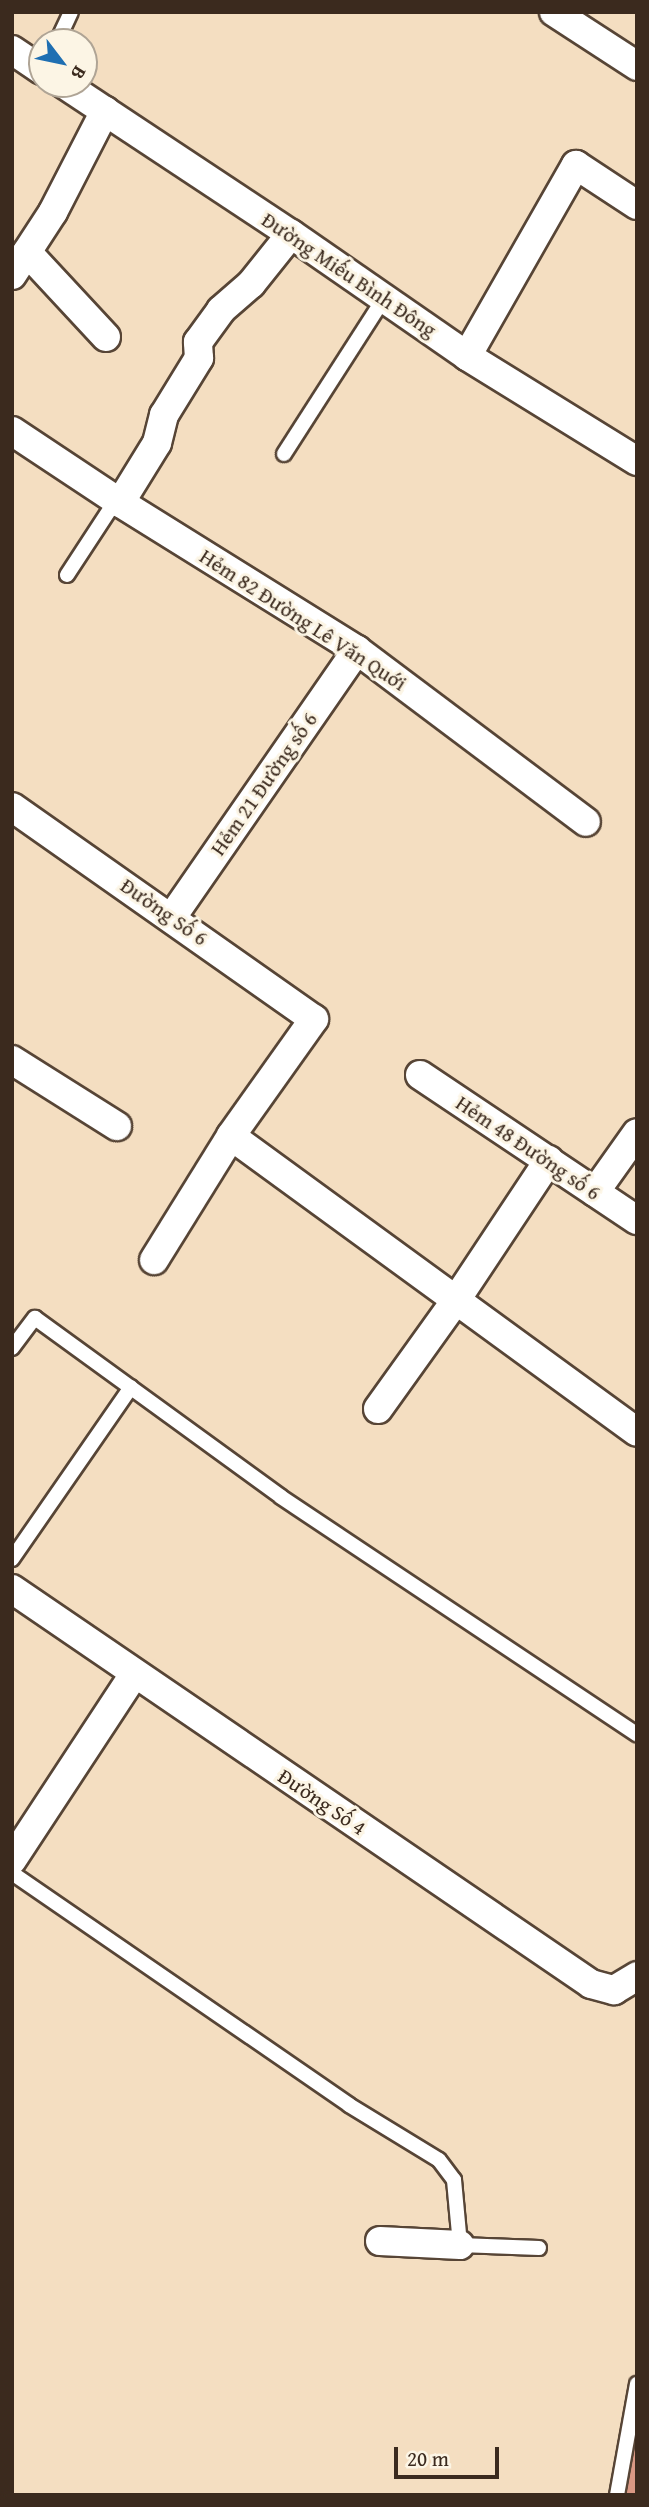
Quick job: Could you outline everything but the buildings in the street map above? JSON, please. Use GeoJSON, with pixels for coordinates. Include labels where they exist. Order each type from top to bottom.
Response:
{"type":"FeatureCollection","features":[{"type":"Feature","properties":{"kind":"street"},"geometry":{"type":"LineString","coordinates":[[554,12],[637,66]]}},
{"type":"Feature","properties":{"kind":"street"},"geometry":{"type":"LineString","coordinates":[[12,50],[28,61]]}},
{"type":"Feature","properties":{"kind":"street","name":"Đường Miếu Bình Đông"},"geometry":{"type":"LineString","coordinates":[[85,98],[291,234],[467,356],[637,461]]}},
{"type":"Feature","properties":{"kind":"street"},"geometry":{"type":"LineString","coordinates":[[105,111],[63,194],[20,264],[106,337]]}},
{"type":"Feature","properties":{"kind":"street"},"geometry":{"type":"LineString","coordinates":[[467,356],[576,165],[637,205]]}},
{"type":"Feature","properties":{"kind":"street"},"geometry":{"type":"LineString","coordinates":[[118,502],[157,443],[164,415],[199,358],[198,342],[221,310],[251,284],[291,234]]}},
{"type":"Feature","properties":{"kind":"street","name":"Hẻm 82 Đường Lê Văn Quới"},"geometry":{"type":"LineString","coordinates":[[12,431],[118,502],[357,650],[586,822]]}},
{"type":"Feature","properties":{"kind":"street","name":"Hẻm 21 Đường số 6"},"geometry":{"type":"LineString","coordinates":[[172,918],[357,650]]}},
{"type":"Feature","properties":{"kind":"street","name":"Đường Số 6"},"geometry":{"type":"LineString","coordinates":[[12,807],[314,1019],[232,1136]]}},
{"type":"Feature","properties":{"kind":"street"},"geometry":{"type":"LineString","coordinates":[[12,1060],[117,1126]]}},
{"type":"Feature","properties":{"kind":"street","name":"Hẻm 48 Đường số 6"},"geometry":{"type":"LineString","coordinates":[[420,1075],[637,1220]]}},
{"type":"Feature","properties":{"kind":"street"},"geometry":{"type":"LineString","coordinates":[[595,1192],[637,1133]]}},
{"type":"Feature","properties":{"kind":"street"},"geometry":{"type":"LineString","coordinates":[[154,1260],[232,1136],[637,1432]]}},
{"type":"Feature","properties":{"kind":"street"},"geometry":{"type":"LineString","coordinates":[[378,1409],[456,1300],[549,1160]]}},
{"type":"Feature","properties":{"kind":"street","name":"Đường Số 4"},"geometry":{"type":"LineString","coordinates":[[12,1589],[591,1983],[614,1990],[637,1976]]}},
{"type":"Feature","properties":{"kind":"street"},"geometry":{"type":"LineString","coordinates":[[12,1860],[134,1674]]}},
{"type":"Feature","properties":{"kind":"street"},"geometry":{"type":"LineString","coordinates":[[380,2241],[460,2245]]}},
{"type":"Feature","properties":{"kind":"lane"},"geometry":{"type":"LineString","coordinates":[[64,28],[71,12]]}},
{"type":"Feature","properties":{"kind":"lane"},"geometry":{"type":"LineString","coordinates":[[284,454],[384,298]]}},
{"type":"Feature","properties":{"kind":"lane"},"geometry":{"type":"LineString","coordinates":[[67,575],[118,502]]}},
{"type":"Feature","properties":{"kind":"lane"},"geometry":{"type":"LineString","coordinates":[[12,1348],[35,1318],[281,1497],[637,1734]]}},
{"type":"Feature","properties":{"kind":"lane"},"geometry":{"type":"LineString","coordinates":[[12,1559],[131,1387]]}},
{"type":"Feature","properties":{"kind":"lane"},"geometry":{"type":"LineString","coordinates":[[12,1873],[349,2105],[439,2160],[454,2180],[460,2245],[539,2248]]}},
{"type":"Feature","properties":{"kind":"lane"},"geometry":{"type":"LineString","coordinates":[[617,2495],[637,2384]]}}]}
